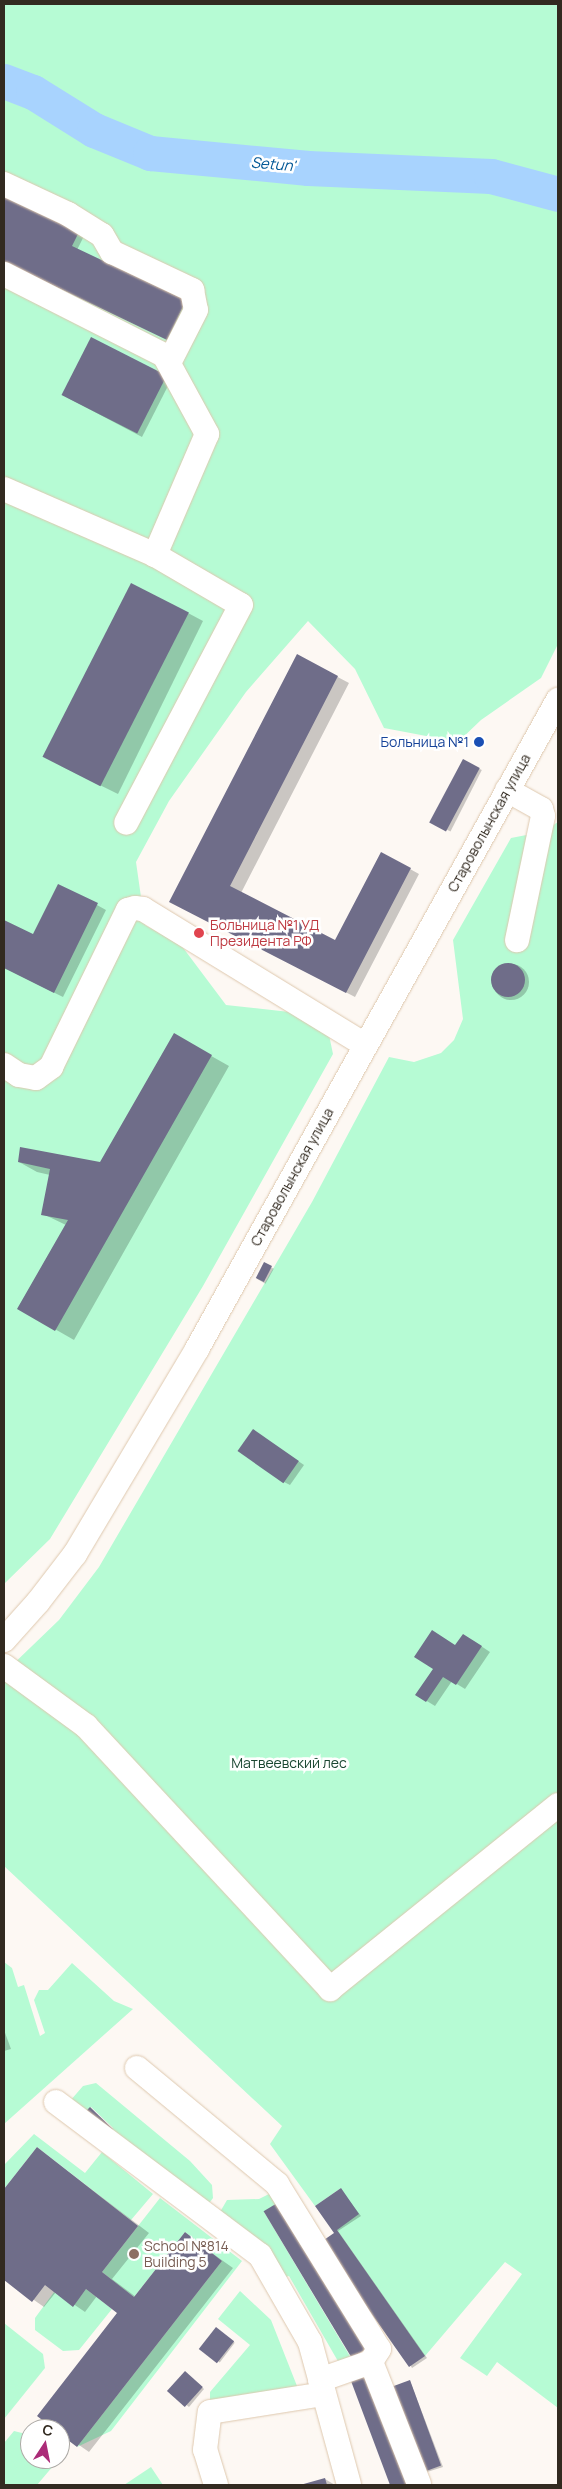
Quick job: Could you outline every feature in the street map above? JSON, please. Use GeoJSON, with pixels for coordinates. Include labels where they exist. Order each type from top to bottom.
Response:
{"type":"FeatureCollection","features":[{"type":"Feature","properties":{"kind":"street"},"geometry":{"type":"LineString","coordinates":[[4,184],[68,214],[102,235],[112,252],[192,290],[196,310],[169,363]]}},
{"type":"Feature","properties":{"kind":"street"},"geometry":{"type":"LineString","coordinates":[[4,274],[164,355],[169,363],[207,434],[155,555]]}},
{"type":"Feature","properties":{"kind":"street"},"geometry":{"type":"LineString","coordinates":[[4,489],[155,555],[241,605],[126,823]]}},
{"type":"Feature","properties":{"kind":"street","name":"Староволынская улица"},"geometry":{"type":"LineString","coordinates":[[4,1640],[38,1602],[76,1554],[197,1349],[558,700]]}},
{"type":"Feature","properties":{"kind":"street"},"geometry":{"type":"LineString","coordinates":[[507,790],[541,809],[543,816],[517,940]]}},
{"type":"Feature","properties":{"kind":"street"},"geometry":{"type":"LineString","coordinates":[[4,1065],[19,1075],[36,1078],[52,1068],[128,910],[135,908],[143,909],[365,1045]]}},
{"type":"Feature","properties":{"kind":"street"},"geometry":{"type":"LineString","coordinates":[[4,1666],[86,1726],[330,1989],[558,1805]]}},
{"type":"Feature","properties":{"kind":"street"},"geometry":{"type":"LineString","coordinates":[[137,2068],[276,2184],[379,2349],[371,2362],[322,2387],[210,2412],[205,2450],[216,2485]]}},
{"type":"Feature","properties":{"kind":"street"},"geometry":{"type":"LineString","coordinates":[[56,2102],[260,2255],[310,2342],[349,2485]]}},
{"type":"Feature","properties":{"kind":"street"},"geometry":{"type":"LineString","coordinates":[[371,2362],[419,2484]]}},
{"type":"Feature","properties":{"kind":"green space","name":"Больница №1 УД Президента РФ"},"geometry":{"type":"Polygon","coordinates":[[[4,4],[558,4],[558,644],[541,678],[481,720],[458,742],[384,728],[355,669],[308,621],[246,692],[169,801],[136,862],[145,925],[181,945],[226,1005],[325,1016],[333,1054],[203,1286],[50,1539],[4,1584],[4,4]]]}},
{"type":"Feature","properties":{"kind":"green space","name":"Матвеевский лес"},"geometry":{"type":"Polygon","coordinates":[[[558,822],[558,2408],[497,2362],[487,2376],[460,2358],[522,2274],[505,2262],[425,2356],[337,2230],[341,2188],[315,2206],[270,2144],[282,2126],[4,1866],[4,1673],[59,1620],[99,1567],[312,1202],[389,1057],[414,1062],[441,1053],[454,1040],[463,1019],[453,940],[511,838],[542,832],[558,822]]]}},
{"type":"Feature","properties":{"kind":"green space"},"geometry":{"type":"Polygon","coordinates":[[[4,1962],[12,1968],[18,1987],[24,1985],[40,2036],[45,2033],[34,2000],[39,1990],[48,1990],[72,1963],[114,2001],[133,2009],[4,2124],[4,1962]]]}},
{"type":"Feature","properties":{"kind":"green space"},"geometry":{"type":"Polygon","coordinates":[[[96,2083],[190,2161],[212,2185],[213,2198],[207,2206],[108,2134],[113,2128],[91,2107],[85,2113],[70,2101],[83,2086],[96,2083]]]}},
{"type":"Feature","properties":{"kind":"green space"},"geometry":{"type":"Polygon","coordinates":[[[34,2134],[85,2173],[102,2152],[153,2194],[131,2220],[37,2147],[4,2189],[4,2165],[34,2134]]]}},
{"type":"Feature","properties":{"kind":"green space"},"geometry":{"type":"Polygon","coordinates":[[[273,2192],[279,2202],[264,2212],[351,2358],[339,2363],[289,2276],[275,2280],[220,2212],[227,2200],[259,2199],[273,2192]]]}},
{"type":"Feature","properties":{"kind":"green space"},"geometry":{"type":"Polygon","coordinates":[[[160,2198],[242,2261],[111,2431],[77,2447],[222,2261],[185,2232],[134,2297],[102,2272],[160,2198]]]}},
{"type":"Feature","properties":{"kind":"green space"},"geometry":{"type":"Polygon","coordinates":[[[86,2289],[112,2309],[79,2350],[63,2351],[35,2330],[35,2318],[54,2292],[73,2306],[86,2289]]]}},
{"type":"Feature","properties":{"kind":"green space"},"geometry":{"type":"Polygon","coordinates":[[[240,2291],[271,2320],[297,2386],[283,2400],[210,2412],[210,2392],[250,2345],[218,2319],[240,2291]]]}},
{"type":"Feature","properties":{"kind":"green space"},"geometry":{"type":"Polygon","coordinates":[[[4,2323],[43,2354],[45,2368],[4,2419],[4,2323]]]}},
{"type":"Feature","properties":{"kind":"green space"},"geometry":{"type":"Polygon","coordinates":[[[14,2431],[20,2432],[20,2469],[51,2469],[37,2485],[4,2485],[4,2443],[14,2431]]]}},
{"type":"Feature","properties":{"kind":"green space"},"geometry":{"type":"Polygon","coordinates":[[[151,2467],[163,2485],[124,2485],[151,2467]]]}},
{"type":"Feature","properties":{"kind":"building"},"geometry":{"type":"Polygon","coordinates":[[[4,193],[80,230],[72,246],[186,300],[167,340],[4,262],[4,193]]]}},
{"type":"Feature","properties":{"kind":"building"},"geometry":{"type":"Polygon","coordinates":[[[91,337],[167,376],[137,434],[61,395],[91,337]]]}},
{"type":"Feature","properties":{"kind":"building"},"geometry":{"type":"Polygon","coordinates":[[[131,583],[189,613],[100,786],[42,757],[131,583]]]}},
{"type":"Feature","properties":{"kind":"building"},"geometry":{"type":"Polygon","coordinates":[[[297,654],[338,676],[230,886],[335,940],[381,852],[411,868],[346,993],[169,902],[297,654]]]}},
{"type":"Feature","properties":{"kind":"building"},"geometry":{"type":"Polygon","coordinates":[[[463,759],[480,768],[446,831],[429,823],[463,759]]]}},
{"type":"Feature","properties":{"kind":"building"},"geometry":{"type":"Polygon","coordinates":[[[58,884],[98,903],[54,993],[4,968],[4,920],[33,934],[58,884]]]}},
{"type":"Feature","properties":{"kind":"building"},"geometry":{"type":"Polygon","coordinates":[[[508,963],[515,964],[520,968],[524,973],[524,987],[520,992],[515,996],[508,997],[501,996],[496,992],[492,987],[491,980],[492,973],[496,968],[501,964],[508,963]]]}},
{"type":"Feature","properties":{"kind":"building"},"geometry":{"type":"Polygon","coordinates":[[[174,1033],[212,1055],[55,1331],[17,1309],[68,1220],[41,1215],[50,1169],[18,1162],[20,1147],[100,1162],[174,1033]]]}},
{"type":"Feature","properties":{"kind":"building"},"geometry":{"type":"Polygon","coordinates":[[[264,1262],[272,1266],[264,1282],[256,1278],[264,1262]]]}},
{"type":"Feature","properties":{"kind":"building"},"geometry":{"type":"Polygon","coordinates":[[[253,1429],[299,1461],[283,1483],[238,1451],[253,1429]]]}},
{"type":"Feature","properties":{"kind":"building"},"geometry":{"type":"Polygon","coordinates":[[[432,1630],[455,1645],[463,1634],[482,1646],[456,1685],[443,1677],[426,1702],[415,1695],[433,1669],[414,1657],[432,1630]]]}},
{"type":"Feature","properties":{"kind":"building"},"geometry":{"type":"Polygon","coordinates":[[[90,2107],[113,2129],[107,2135],[84,2113],[90,2107]]]}},
{"type":"Feature","properties":{"kind":"building"},"geometry":{"type":"Polygon","coordinates":[[[37,2147],[138,2226],[102,2272],[134,2297],[185,2232],[222,2261],[77,2447],[70,2442],[70,2419],[41,2419],[37,2416],[117,2313],[86,2289],[73,2307],[45,2285],[32,2302],[4,2280],[4,2189],[37,2147]]]}},
{"type":"Feature","properties":{"kind":"building"},"geometry":{"type":"Polygon","coordinates":[[[341,2188],[359,2214],[337,2230],[425,2356],[409,2367],[321,2242],[334,2233],[315,2206],[341,2188]]]}},
{"type":"Feature","properties":{"kind":"building"},"geometry":{"type":"Polygon","coordinates":[[[279,2202],[367,2349],[352,2358],[264,2211],[279,2202]]]}},
{"type":"Feature","properties":{"kind":"building"},"geometry":{"type":"Polygon","coordinates":[[[216,2327],[234,2341],[217,2363],[199,2349],[216,2327]]]}},
{"type":"Feature","properties":{"kind":"building"},"geometry":{"type":"Polygon","coordinates":[[[185,2371],[203,2387],[185,2407],[167,2391],[185,2371]]]}},
{"type":"Feature","properties":{"kind":"building"},"geometry":{"type":"Polygon","coordinates":[[[369,2374],[408,2485],[390,2485],[351,2381],[369,2374]]]}},
{"type":"Feature","properties":{"kind":"building"},"geometry":{"type":"Polygon","coordinates":[[[410,2380],[441,2466],[424,2472],[393,2386],[410,2380]]]}},
{"type":"Feature","properties":{"kind":"building"},"geometry":{"type":"Polygon","coordinates":[[[325,2478],[327,2485],[300,2485],[325,2478]]]}},
{"type":"Feature","properties":{"kind":"waterway","name":"Setun'"},"geometry":{"type":"LineString","coordinates":[[4,81],[33,92],[94,130],[150,153],[308,168],[491,176],[558,194]]}},
{"type":"Feature","properties":{"kind":"place","name":"Больница №1"},"geometry":{"type":"Point","coordinates":[479,742]}},
{"type":"Feature","properties":{"kind":"place","name":"Больница №1 УД Президента РФ"},"geometry":{"type":"Point","coordinates":[199,933]}},
{"type":"Feature","properties":{"kind":"place","name":"School №814 Building 5"},"geometry":{"type":"Point","coordinates":[134,2254]}}]}
